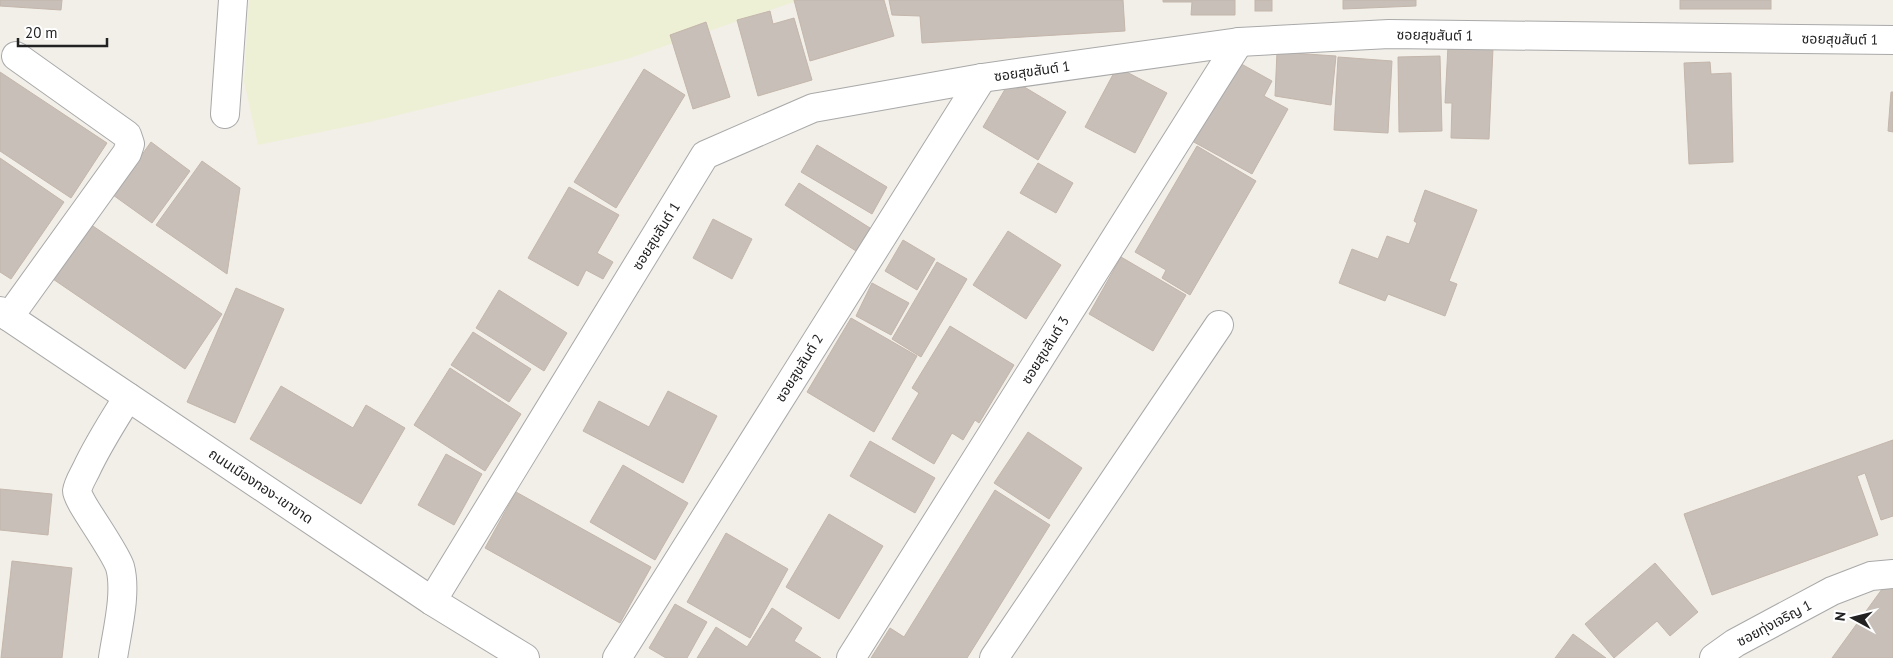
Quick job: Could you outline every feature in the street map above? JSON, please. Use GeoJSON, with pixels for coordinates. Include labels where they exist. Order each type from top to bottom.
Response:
{"type":"FeatureCollection","features":[{"type":"Feature","properties":{"kind":"street"},"geometry":{"type":"LineString","coordinates":[[225,114],[233,0]]}},
{"type":"Feature","properties":{"kind":"street","name":"ซอยสุขสันต์ 1"},"geometry":{"type":"LineString","coordinates":[[432,601],[705,155],[813,108],[982,78],[1239,42],[1388,34],[1893,40]]}},
{"type":"Feature","properties":{"kind":"street","name":"ซอยสุขสันต์ 3"},"geometry":{"type":"LineString","coordinates":[[851,658],[1239,42]]}},
{"type":"Feature","properties":{"kind":"street"},"geometry":{"type":"LineString","coordinates":[[4,314],[127,153],[130,144],[127,135],[16,56]]}},
{"type":"Feature","properties":{"kind":"street","name":"ซอยสุขสันต์ 2"},"geometry":{"type":"LineString","coordinates":[[617,658],[982,78]]}},
{"type":"Feature","properties":{"kind":"street","name":"ถนนเมืองทอง-เขาขาด"},"geometry":{"type":"LineString","coordinates":[[4,314],[432,601],[524,658]]}},
{"type":"Feature","properties":{"kind":"street"},"geometry":{"type":"LineString","coordinates":[[994,658],[1219,325]]}},
{"type":"Feature","properties":{"kind":"street"},"geometry":{"type":"LineString","coordinates":[[113,658],[122,575],[115,555],[80,501],[77,489],[97,445],[128,397]]}},
{"type":"Feature","properties":{"kind":"street","name":"ซอยทุ่งเจริญ 1"},"geometry":{"type":"LineString","coordinates":[[1714,658],[1735,643],[1832,591],[1871,576],[1893,574]]}},
{"type":"Feature","properties":{"kind":"green space"},"geometry":{"type":"Polygon","coordinates":[[[249,0],[800,0],[627,59],[370,122],[258,145],[244,82],[249,0]]]}},
{"type":"Feature","properties":{"kind":"building"},"geometry":{"type":"Polygon","coordinates":[[[0,0],[62,0],[61,10],[0,6],[0,0]]]}},
{"type":"Feature","properties":{"kind":"building"},"geometry":{"type":"Polygon","coordinates":[[[794,0],[884,0],[894,36],[810,61],[794,0]]]}},
{"type":"Feature","properties":{"kind":"building"},"geometry":{"type":"Polygon","coordinates":[[[889,0],[1123,0],[1125,31],[922,43],[920,16],[892,15],[889,0]]]}},
{"type":"Feature","properties":{"kind":"building"},"geometry":{"type":"Polygon","coordinates":[[[1163,0],[1235,0],[1235,15],[1191,15],[1192,2],[1163,2],[1163,0]]]}},
{"type":"Feature","properties":{"kind":"building"},"geometry":{"type":"Polygon","coordinates":[[[1255,0],[1272,0],[1272,11],[1255,11],[1255,0]]]}},
{"type":"Feature","properties":{"kind":"building"},"geometry":{"type":"Polygon","coordinates":[[[1343,0],[1416,0],[1416,6],[1343,9],[1343,0]]]}},
{"type":"Feature","properties":{"kind":"building"},"geometry":{"type":"Polygon","coordinates":[[[1680,0],[1771,0],[1771,9],[1680,9],[1680,0]]]}},
{"type":"Feature","properties":{"kind":"building"},"geometry":{"type":"Polygon","coordinates":[[[770,11],[773,24],[794,18],[812,80],[758,96],[737,20],[770,11]]]}},
{"type":"Feature","properties":{"kind":"building"},"geometry":{"type":"Polygon","coordinates":[[[706,22],[730,97],[693,109],[670,35],[706,22]]]}},
{"type":"Feature","properties":{"kind":"building"},"geometry":{"type":"Polygon","coordinates":[[[1448,46],[1493,48],[1489,139],[1451,138],[1452,103],[1445,103],[1448,46]]]}},
{"type":"Feature","properties":{"kind":"building"},"geometry":{"type":"Polygon","coordinates":[[[1277,52],[1336,56],[1331,105],[1275,96],[1277,52]]]}},
{"type":"Feature","properties":{"kind":"building"},"geometry":{"type":"Polygon","coordinates":[[[1440,56],[1442,131],[1399,132],[1398,57],[1440,56]]]}},
{"type":"Feature","properties":{"kind":"building"},"geometry":{"type":"Polygon","coordinates":[[[1338,57],[1392,61],[1388,133],[1334,130],[1338,57]]]}},
{"type":"Feature","properties":{"kind":"building"},"geometry":{"type":"Polygon","coordinates":[[[1236,61],[1272,81],[1264,96],[1288,109],[1252,174],[1192,141],[1236,61]]]}},
{"type":"Feature","properties":{"kind":"building"},"geometry":{"type":"Polygon","coordinates":[[[1710,62],[1711,74],[1731,73],[1733,162],[1689,164],[1684,63],[1710,62]]]}},
{"type":"Feature","properties":{"kind":"building"},"geometry":{"type":"Polygon","coordinates":[[[1117,67],[1167,93],[1135,153],[1085,127],[1117,67]]]}},
{"type":"Feature","properties":{"kind":"building"},"geometry":{"type":"Polygon","coordinates":[[[644,69],[685,95],[616,208],[574,182],[644,69]]]}},
{"type":"Feature","properties":{"kind":"building"},"geometry":{"type":"Polygon","coordinates":[[[0,72],[107,143],[71,198],[0,151],[0,72]]]}},
{"type":"Feature","properties":{"kind":"building"},"geometry":{"type":"Polygon","coordinates":[[[1011,79],[1066,112],[1038,160],[983,127],[1011,79]]]}},
{"type":"Feature","properties":{"kind":"building"},"geometry":{"type":"Polygon","coordinates":[[[1891,92],[1893,92],[1893,132],[1888,131],[1891,92]]]}},
{"type":"Feature","properties":{"kind":"building"},"geometry":{"type":"Polygon","coordinates":[[[151,142],[190,171],[152,223],[113,195],[151,142]]]}},
{"type":"Feature","properties":{"kind":"building"},"geometry":{"type":"Polygon","coordinates":[[[817,145],[887,187],[872,214],[801,172],[817,145]]]}},
{"type":"Feature","properties":{"kind":"building"},"geometry":{"type":"Polygon","coordinates":[[[1197,146],[1256,181],[1190,295],[1162,278],[1166,270],[1135,252],[1197,146]]]}},
{"type":"Feature","properties":{"kind":"building"},"geometry":{"type":"Polygon","coordinates":[[[0,158],[64,202],[11,279],[0,272],[0,158]]]}},
{"type":"Feature","properties":{"kind":"building"},"geometry":{"type":"Polygon","coordinates":[[[202,161],[240,188],[227,274],[156,225],[202,161]]]}},
{"type":"Feature","properties":{"kind":"building"},"geometry":{"type":"Polygon","coordinates":[[[1038,163],[1073,183],[1056,213],[1020,193],[1038,163]]]}},
{"type":"Feature","properties":{"kind":"building"},"geometry":{"type":"Polygon","coordinates":[[[799,183],[870,228],[856,251],[785,205],[799,183]]]}},
{"type":"Feature","properties":{"kind":"building"},"geometry":{"type":"Polygon","coordinates":[[[569,187],[619,215],[597,253],[613,262],[603,279],[586,270],[578,286],[528,258],[569,187]]]}},
{"type":"Feature","properties":{"kind":"building"},"geometry":{"type":"Polygon","coordinates":[[[1425,190],[1477,210],[1449,281],[1457,284],[1445,316],[1388,294],[1385,301],[1339,283],[1352,249],[1378,259],[1387,236],[1409,244],[1417,223],[1414,221],[1425,190]]]}},
{"type":"Feature","properties":{"kind":"building"},"geometry":{"type":"Polygon","coordinates":[[[713,219],[752,239],[732,279],[693,258],[713,219]]]}},
{"type":"Feature","properties":{"kind":"building"},"geometry":{"type":"Polygon","coordinates":[[[87,222],[222,314],[185,369],[50,277],[87,222]]]}},
{"type":"Feature","properties":{"kind":"building"},"geometry":{"type":"Polygon","coordinates":[[[1008,231],[1061,265],[1026,319],[973,285],[1008,231]]]}},
{"type":"Feature","properties":{"kind":"building"},"geometry":{"type":"Polygon","coordinates":[[[903,240],[935,259],[917,290],[885,271],[903,240]]]}},
{"type":"Feature","properties":{"kind":"building"},"geometry":{"type":"Polygon","coordinates":[[[1121,257],[1186,295],[1153,351],[1089,314],[1121,257]]]}},
{"type":"Feature","properties":{"kind":"building"},"geometry":{"type":"Polygon","coordinates":[[[937,262],[967,279],[921,357],[892,339],[937,262]]]}},
{"type":"Feature","properties":{"kind":"building"},"geometry":{"type":"Polygon","coordinates":[[[872,283],[909,303],[891,335],[856,316],[872,283]]]}},
{"type":"Feature","properties":{"kind":"building"},"geometry":{"type":"Polygon","coordinates":[[[236,288],[284,309],[235,423],[187,402],[236,288]]]}},
{"type":"Feature","properties":{"kind":"building"},"geometry":{"type":"Polygon","coordinates":[[[499,290],[567,333],[544,371],[476,328],[499,290]]]}},
{"type":"Feature","properties":{"kind":"building"},"geometry":{"type":"Polygon","coordinates":[[[851,318],[917,356],[874,432],[807,392],[851,318]]]}},
{"type":"Feature","properties":{"kind":"building"},"geometry":{"type":"Polygon","coordinates":[[[950,326],[1014,365],[979,423],[975,420],[963,440],[952,433],[934,464],[892,439],[919,393],[912,388],[950,326]]]}},
{"type":"Feature","properties":{"kind":"building"},"geometry":{"type":"Polygon","coordinates":[[[473,332],[531,369],[509,402],[451,365],[473,332]]]}},
{"type":"Feature","properties":{"kind":"building"},"geometry":{"type":"Polygon","coordinates":[[[450,368],[521,414],[485,471],[414,425],[450,368]]]}},
{"type":"Feature","properties":{"kind":"building"},"geometry":{"type":"Polygon","coordinates":[[[281,386],[353,428],[366,405],[405,428],[361,504],[250,439],[281,386]]]}},
{"type":"Feature","properties":{"kind":"building"},"geometry":{"type":"Polygon","coordinates":[[[668,391],[717,416],[683,483],[583,431],[599,401],[649,427],[668,391]]]}},
{"type":"Feature","properties":{"kind":"building"},"geometry":{"type":"Polygon","coordinates":[[[1028,432],[1082,468],[1049,519],[994,483],[1028,432]]]}},
{"type":"Feature","properties":{"kind":"building"},"geometry":{"type":"Polygon","coordinates":[[[1893,440],[1893,516],[1881,520],[1865,473],[1857,476],[1878,535],[1712,595],[1684,514],[1893,440]]]}},
{"type":"Feature","properties":{"kind":"building"},"geometry":{"type":"Polygon","coordinates":[[[870,441],[935,478],[915,513],[850,476],[870,441]]]}},
{"type":"Feature","properties":{"kind":"building"},"geometry":{"type":"Polygon","coordinates":[[[446,454],[482,474],[454,525],[418,505],[446,454]]]}},
{"type":"Feature","properties":{"kind":"building"},"geometry":{"type":"Polygon","coordinates":[[[623,465],[688,503],[655,560],[590,522],[623,465]]]}},
{"type":"Feature","properties":{"kind":"building"},"geometry":{"type":"Polygon","coordinates":[[[0,489],[52,494],[48,535],[0,530],[0,489]]]}},
{"type":"Feature","properties":{"kind":"building"},"geometry":{"type":"Polygon","coordinates":[[[995,490],[1050,525],[967,658],[871,658],[890,628],[904,637],[995,490]]]}},
{"type":"Feature","properties":{"kind":"building"},"geometry":{"type":"Polygon","coordinates":[[[516,492],[651,567],[620,623],[485,548],[516,492]]]}},
{"type":"Feature","properties":{"kind":"building"},"geometry":{"type":"Polygon","coordinates":[[[829,514],[883,546],[839,619],[786,587],[829,514]]]}},
{"type":"Feature","properties":{"kind":"building"},"geometry":{"type":"Polygon","coordinates":[[[726,533],[788,569],[750,638],[687,602],[726,533]]]}},
{"type":"Feature","properties":{"kind":"building"},"geometry":{"type":"Polygon","coordinates":[[[12,561],[72,568],[62,658],[1,658],[12,561]]]}},
{"type":"Feature","properties":{"kind":"building"},"geometry":{"type":"Polygon","coordinates":[[[1655,563],[1698,612],[1670,636],[1657,621],[1614,658],[1585,624],[1655,563]]]}},
{"type":"Feature","properties":{"kind":"building"},"geometry":{"type":"Polygon","coordinates":[[[1885,585],[1893,590],[1893,658],[1832,658],[1885,585]]]}},
{"type":"Feature","properties":{"kind":"building"},"geometry":{"type":"Polygon","coordinates":[[[675,604],[707,622],[687,658],[666,658],[649,648],[675,604]]]}},
{"type":"Feature","properties":{"kind":"building"},"geometry":{"type":"Polygon","coordinates":[[[772,608],[802,628],[794,641],[821,658],[697,658],[716,627],[747,647],[772,608]]]}},
{"type":"Feature","properties":{"kind":"building"},"geometry":{"type":"Polygon","coordinates":[[[1573,634],[1606,658],[1555,658],[1573,634]]]}}]}
